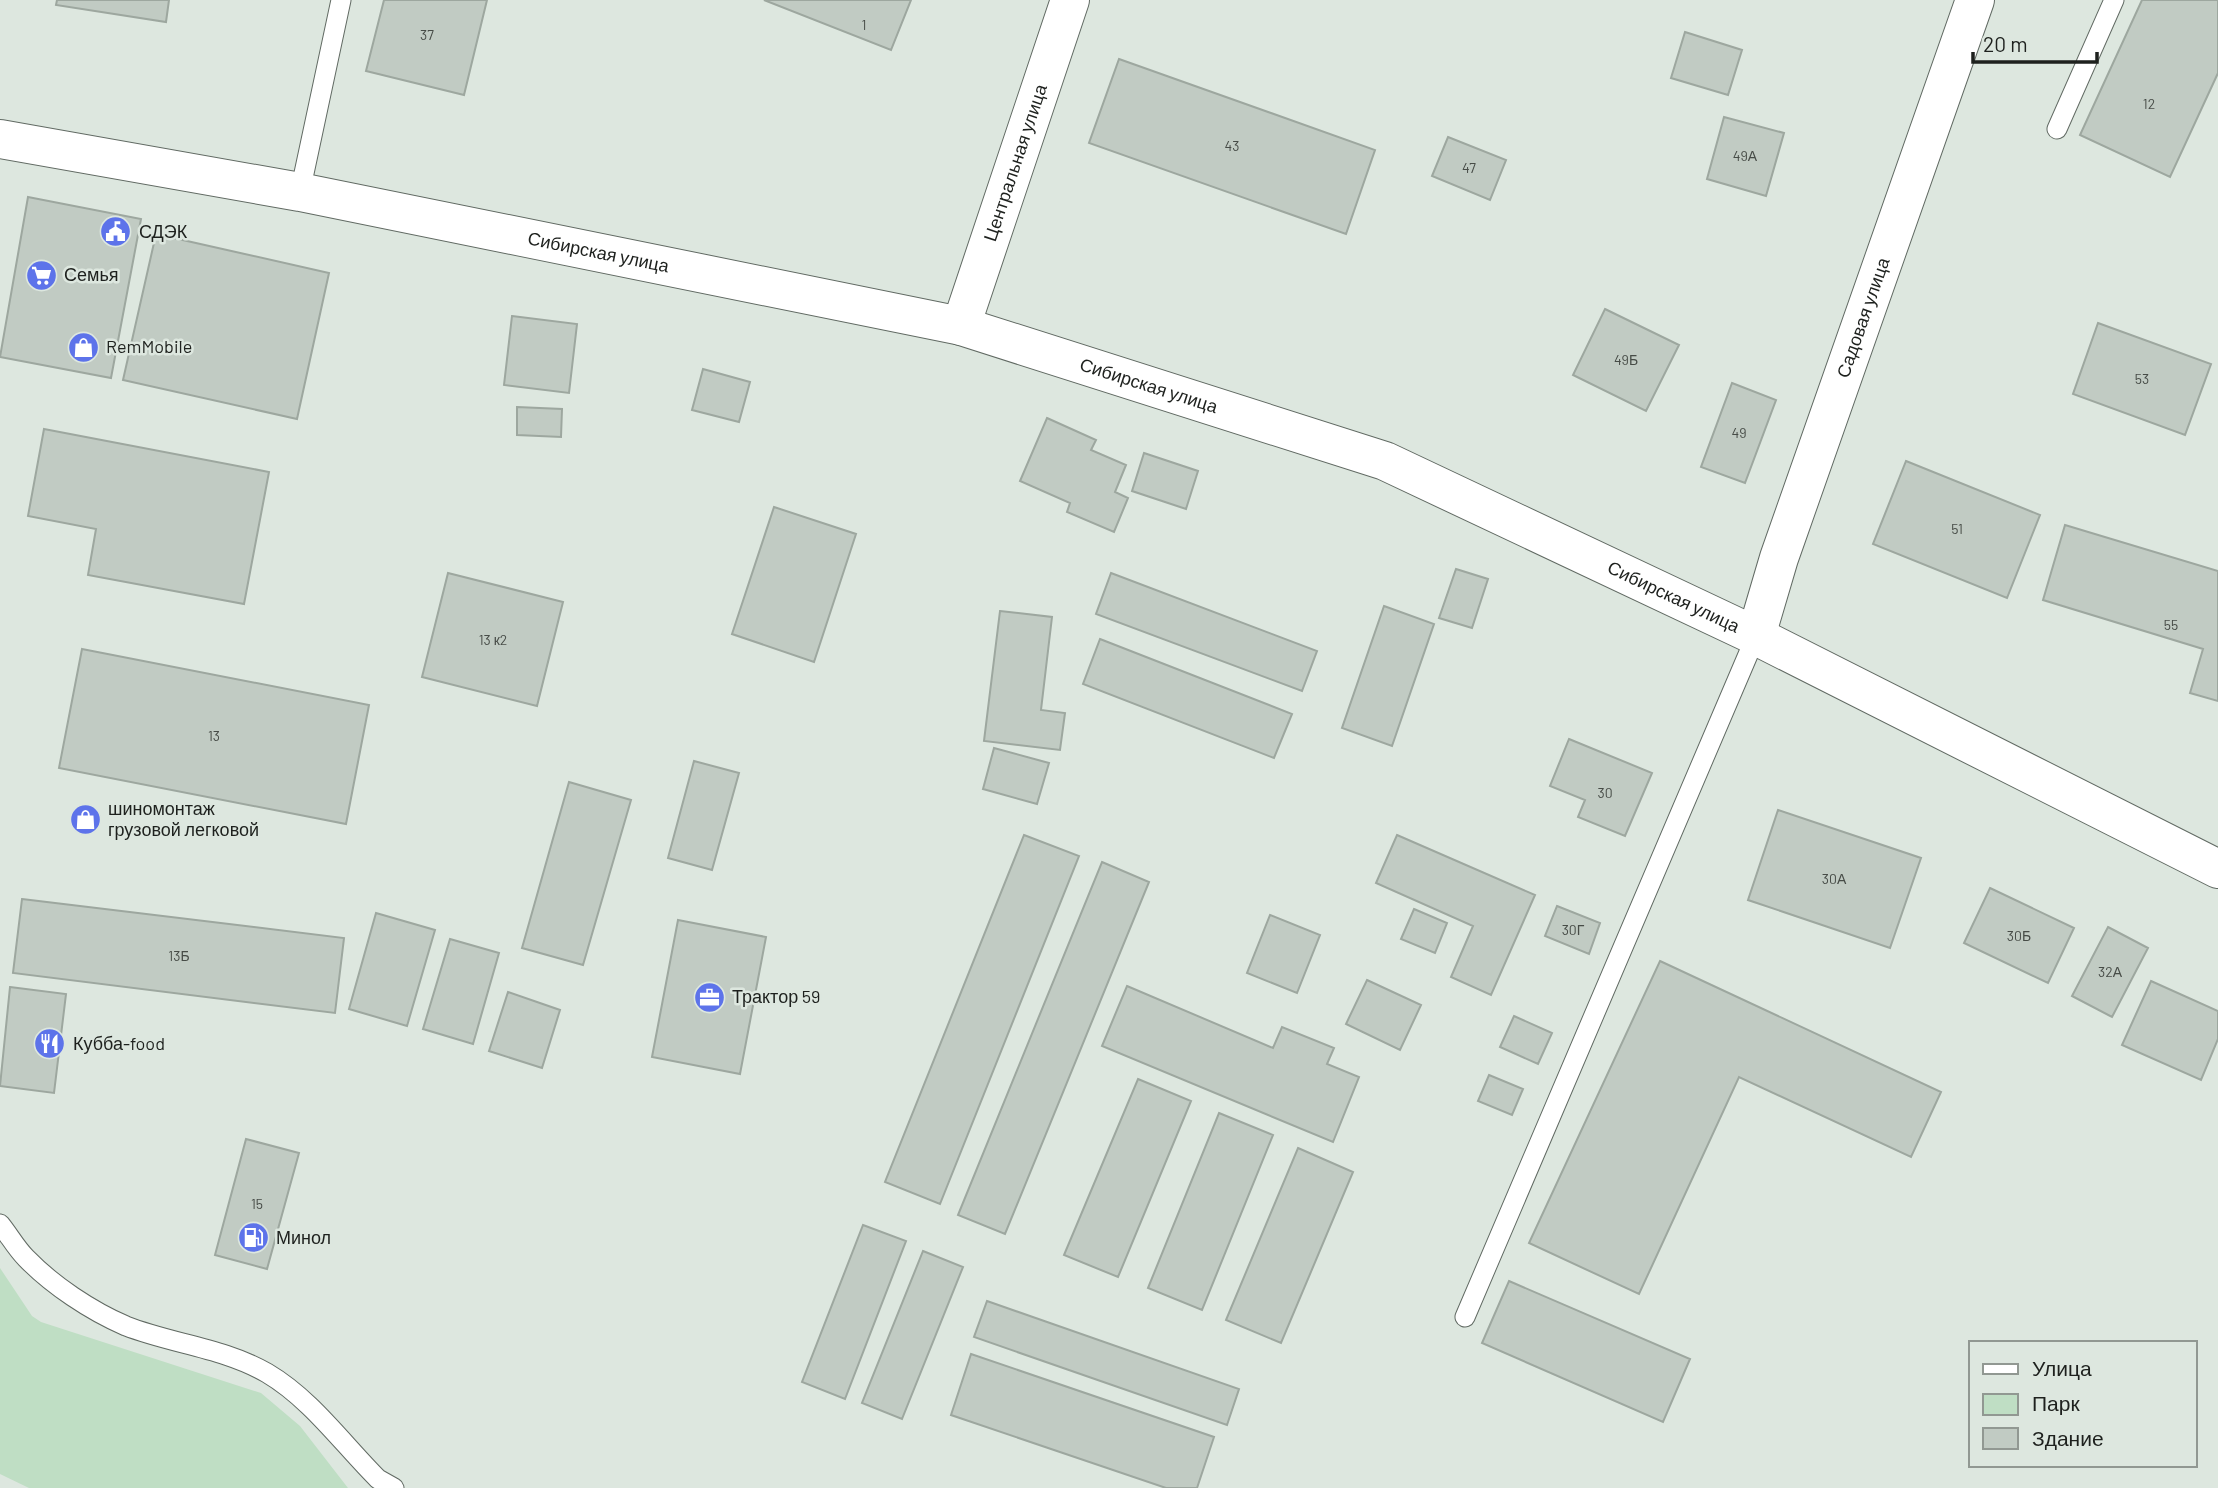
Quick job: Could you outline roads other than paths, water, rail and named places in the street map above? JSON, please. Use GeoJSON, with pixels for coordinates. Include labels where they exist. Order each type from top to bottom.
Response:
{"type":"FeatureCollection","features":[{"type":"Feature","properties":{"kind":"street","name":"Центральная улица"},"geometry":{"type":"LineString","coordinates":[[961,326],[1070,0]]}},
{"type":"Feature","properties":{"kind":"street","name":"Садовая улица"},"geometry":{"type":"LineString","coordinates":[[1756,636],[1779,558],[1975,0]]}},
{"type":"Feature","properties":{"kind":"street","name":"Сибирская улица"},"geometry":{"type":"LineString","coordinates":[[0,139],[300,192],[961,326],[1385,461],[1756,636],[2218,869]]}},
{"type":"Feature","properties":{"kind":"lane"},"geometry":{"type":"LineString","coordinates":[[300,192],[341,0]]}},
{"type":"Feature","properties":{"kind":"lane"},"geometry":{"type":"LineString","coordinates":[[2057,129],[2114,0]]}},
{"type":"Feature","properties":{"kind":"lane"},"geometry":{"type":"LineString","coordinates":[[1465,1317],[1756,636]]}},
{"type":"Feature","properties":{"kind":"lane"},"geometry":{"type":"LineString","coordinates":[[0,1224],[25,1257],[53,1282],[93,1308],[126,1325],[221,1354],[265,1372],[284,1385],[378,1479],[394,1488]]}},
{"type":"Feature","properties":{"kind":"place","name":"СДЭК"},"geometry":{"type":"Point","coordinates":[116,232]}},
{"type":"Feature","properties":{"kind":"place","name":"Семья"},"geometry":{"type":"Point","coordinates":[41,275]}},
{"type":"Feature","properties":{"kind":"place","name":"RemMobile"},"geometry":{"type":"Point","coordinates":[83,347]}},
{"type":"Feature","properties":{"kind":"place","name":"шиномонтаж грузовой легковой"},"geometry":{"type":"Point","coordinates":[85,819]}},
{"type":"Feature","properties":{"kind":"place","name":"Трактор 59"},"geometry":{"type":"Point","coordinates":[709,997]}},
{"type":"Feature","properties":{"kind":"place","name":"Кубба-food"},"geometry":{"type":"Point","coordinates":[50,1044]}},
{"type":"Feature","properties":{"kind":"place","name":"Минол"},"geometry":{"type":"Point","coordinates":[253,1238]}}]}
